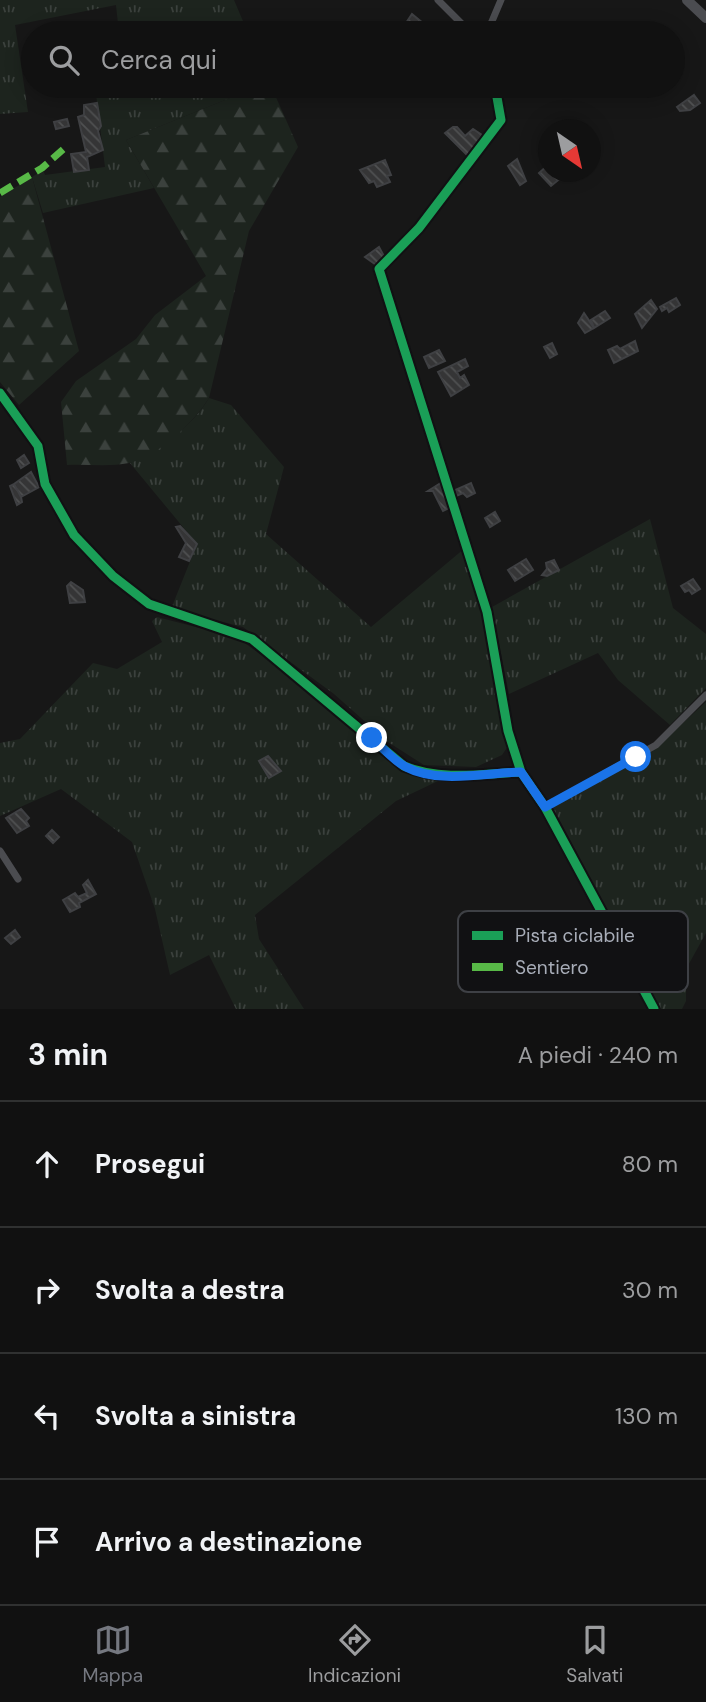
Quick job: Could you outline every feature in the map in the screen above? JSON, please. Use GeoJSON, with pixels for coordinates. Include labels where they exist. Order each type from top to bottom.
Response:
{"type":"FeatureCollection","features":[{"type":"Feature","properties":{"kind":"street"},"geometry":{"type":"LineString","coordinates":[[438,0],[459,21]]}},
{"type":"Feature","properties":{"kind":"street"},"geometry":{"type":"LineString","coordinates":[[492,21],[501,0]]}},
{"type":"Feature","properties":{"kind":"street"},"geometry":{"type":"LineString","coordinates":[[687,0],[706,18]]}},
{"type":"Feature","properties":{"kind":"street"},"geometry":{"type":"LineString","coordinates":[[497,98],[501,120],[419,228],[380,269],[487,612],[508,731],[521,772],[545,807],[601,911]]}},
{"type":"Feature","properties":{"kind":"street"},"geometry":{"type":"LineString","coordinates":[[0,393],[38,446],[45,484],[74,535],[113,576],[149,604],[252,639],[404,766],[419,772],[452,775],[521,772]]}},
{"type":"Feature","properties":{"kind":"street"},"geometry":{"type":"LineString","coordinates":[[545,807],[656,745],[706,695]]}},
{"type":"Feature","properties":{"kind":"street"},"geometry":{"type":"LineString","coordinates":[[0,850],[19,879]]}},
{"type":"Feature","properties":{"kind":"street"},"geometry":{"type":"LineString","coordinates":[[645,992],[654,1009]]}},
{"type":"Feature","properties":{"kind":"green space"},"geometry":{"type":"Polygon","coordinates":[[[0,0],[234,0],[243,21],[118,21],[116,5],[35,21],[21,21],[21,24],[15,25],[21,65],[21,98],[26,98],[28,112],[0,114],[0,0]]]}},
{"type":"Feature","properties":{"kind":"green space"},"geometry":{"type":"Polygon","coordinates":[[[96,98],[230,98],[126,140],[154,188],[43,213],[32,177],[43,170],[45,175],[105,167],[96,98]]]}},
{"type":"Feature","properties":{"kind":"green space"},"geometry":{"type":"Polygon","coordinates":[[[230,98],[276,98],[298,147],[249,231],[209,398],[174,437],[152,454],[129,463],[114,465],[67,465],[61,402],[76,381],[136,339],[155,315],[206,276],[126,140],[230,98]]]}},
{"type":"Feature","properties":{"kind":"green space"},"geometry":{"type":"Polygon","coordinates":[[[32,177],[79,351],[19,405],[0,382],[0,197],[32,177]]]}},
{"type":"Feature","properties":{"kind":"green space"},"geometry":{"type":"Polygon","coordinates":[[[209,398],[231,405],[284,467],[266,534],[371,627],[465,548],[497,647],[510,743],[502,755],[476,767],[424,765],[388,742],[334,694],[243,627],[171,609],[197,544],[130,463],[184,428],[209,398]]]}},
{"type":"Feature","properties":{"kind":"green space"},"geometry":{"type":"Polygon","coordinates":[[[650,519],[673,608],[706,634],[706,688],[670,725],[618,680],[598,653],[509,694],[492,607],[650,519]]]}},
{"type":"Feature","properties":{"kind":"green space"},"geometry":{"type":"Polygon","coordinates":[[[157,617],[238,638],[327,703],[397,763],[438,781],[396,801],[255,915],[259,939],[304,1009],[236,1009],[209,955],[170,975],[155,909],[132,842],[61,789],[0,816],[0,743],[20,739],[93,663],[117,669],[162,642],[152,621],[157,617]]]}},
{"type":"Feature","properties":{"kind":"green space"},"geometry":{"type":"Polygon","coordinates":[[[706,702],[706,933],[688,965],[688,911],[608,911],[553,808],[558,802],[651,752],[706,702]]]}},
{"type":"Feature","properties":{"kind":"green space"},"geometry":{"type":"Polygon","coordinates":[[[652,992],[686,992],[682,1009],[661,1009],[652,992]]]}},
{"type":"Feature","properties":{"kind":"building"},"geometry":{"type":"Polygon","coordinates":[[[412,14],[421,21],[407,21],[412,14]]]}},
{"type":"Feature","properties":{"kind":"building"},"geometry":{"type":"Polygon","coordinates":[[[694,95],[700,103],[690,110],[680,111],[677,107],[694,95]]]}},
{"type":"Feature","properties":{"kind":"building"},"geometry":{"type":"Polygon","coordinates":[[[97,103],[101,126],[98,131],[103,150],[87,157],[89,170],[74,172],[71,154],[86,152],[78,117],[84,115],[84,105],[97,103]]]}},
{"type":"Feature","properties":{"kind":"building"},"geometry":{"type":"Polygon","coordinates":[[[67,119],[69,126],[56,129],[54,122],[67,119]]]}},
{"type":"Feature","properties":{"kind":"building"},"geometry":{"type":"Polygon","coordinates":[[[457,127],[465,136],[473,129],[482,135],[468,156],[445,133],[457,127]]]}},
{"type":"Feature","properties":{"kind":"building"},"geometry":{"type":"Polygon","coordinates":[[[517,159],[526,181],[520,185],[508,166],[517,159]]]}},
{"type":"Feature","properties":{"kind":"building"},"geometry":{"type":"Polygon","coordinates":[[[385,160],[391,175],[387,176],[390,182],[377,187],[374,181],[369,183],[360,170],[385,160]]]}},
{"type":"Feature","properties":{"kind":"building"},"geometry":{"type":"Polygon","coordinates":[[[379,247],[386,260],[379,267],[365,257],[379,247]]]}},
{"type":"Feature","properties":{"kind":"building"},"geometry":{"type":"Polygon","coordinates":[[[676,298],[680,305],[669,312],[667,308],[662,311],[660,307],[676,298]]]}},
{"type":"Feature","properties":{"kind":"building"},"geometry":{"type":"Polygon","coordinates":[[[651,300],[657,309],[642,328],[635,314],[651,300]]]}},
{"type":"Feature","properties":{"kind":"building"},"geometry":{"type":"Polygon","coordinates":[[[605,311],[610,318],[594,328],[591,320],[605,311]]]}},
{"type":"Feature","properties":{"kind":"building"},"geometry":{"type":"Polygon","coordinates":[[[584,313],[594,328],[585,333],[578,323],[584,313]]]}},
{"type":"Feature","properties":{"kind":"building"},"geometry":{"type":"Polygon","coordinates":[[[635,341],[638,351],[614,363],[608,350],[617,346],[620,349],[635,341]]]}},
{"type":"Feature","properties":{"kind":"building"},"geometry":{"type":"Polygon","coordinates":[[[552,343],[557,354],[550,358],[544,347],[552,343]]]}},
{"type":"Feature","properties":{"kind":"building"},"geometry":{"type":"Polygon","coordinates":[[[439,350],[445,361],[429,368],[424,357],[439,350]]]}},
{"type":"Feature","properties":{"kind":"building"},"geometry":{"type":"Polygon","coordinates":[[[465,359],[468,366],[457,372],[460,378],[464,375],[469,385],[451,396],[438,372],[465,359]]]}},
{"type":"Feature","properties":{"kind":"building"},"geometry":{"type":"Polygon","coordinates":[[[24,455],[29,463],[21,468],[17,460],[24,455]]]}},
{"type":"Feature","properties":{"kind":"building"},"geometry":{"type":"Polygon","coordinates":[[[31,472],[39,487],[21,497],[14,484],[31,472]]]}},
{"type":"Feature","properties":{"kind":"building"},"geometry":{"type":"Polygon","coordinates":[[[444,481],[453,506],[443,511],[433,491],[428,491],[444,481]]]}},
{"type":"Feature","properties":{"kind":"building"},"geometry":{"type":"Polygon","coordinates":[[[471,483],[475,493],[467,497],[463,493],[456,496],[455,490],[471,483]]]}},
{"type":"Feature","properties":{"kind":"building"},"geometry":{"type":"Polygon","coordinates":[[[14,484],[22,502],[17,505],[10,486],[14,484]]]}},
{"type":"Feature","properties":{"kind":"building"},"geometry":{"type":"Polygon","coordinates":[[[495,512],[500,521],[490,527],[485,518],[495,512]]]}},
{"type":"Feature","properties":{"kind":"building"},"geometry":{"type":"Polygon","coordinates":[[[180,526],[197,544],[189,561],[179,557],[186,543],[176,527],[180,526]]]}},
{"type":"Feature","properties":{"kind":"building"},"geometry":{"type":"Polygon","coordinates":[[[526,559],[533,570],[515,581],[508,570],[526,559]]]}},
{"type":"Feature","properties":{"kind":"building"},"geometry":{"type":"Polygon","coordinates":[[[554,560],[559,570],[547,576],[542,575],[547,569],[546,563],[554,560]]]}},
{"type":"Feature","properties":{"kind":"building"},"geometry":{"type":"Polygon","coordinates":[[[693,579],[700,589],[692,594],[689,590],[685,592],[681,586],[693,579]]]}},
{"type":"Feature","properties":{"kind":"building"},"geometry":{"type":"Polygon","coordinates":[[[71,582],[83,590],[85,602],[70,603],[67,586],[71,582]]]}},
{"type":"Feature","properties":{"kind":"building"},"geometry":{"type":"Polygon","coordinates":[[[268,756],[281,771],[269,778],[259,761],[268,756]]]}},
{"type":"Feature","properties":{"kind":"building"},"geometry":{"type":"Polygon","coordinates":[[[21,809],[29,818],[26,821],[29,826],[17,833],[6,818],[21,809]]]}},
{"type":"Feature","properties":{"kind":"building"},"geometry":{"type":"Polygon","coordinates":[[[52,830],[59,837],[53,843],[46,836],[52,830]]]}},
{"type":"Feature","properties":{"kind":"building"},"geometry":{"type":"Polygon","coordinates":[[[88,880],[96,894],[79,903],[80,907],[70,912],[63,900],[75,893],[78,897],[87,893],[83,885],[88,880]]]}},
{"type":"Feature","properties":{"kind":"building"},"geometry":{"type":"Polygon","coordinates":[[[15,930],[20,937],[11,944],[5,938],[15,930]]]}},
{"type":"Feature","properties":{"kind":"marked path"},"geometry":{"type":"LineString","coordinates":[[0,193],[42,168],[67,146]]}},
{"type":"Feature","properties":{"kind":"cycle path"},"geometry":{"type":"LineString","coordinates":[[497,98],[501,120],[419,228],[379,269],[487,612],[508,731],[521,772],[545,807],[601,911]]}},
{"type":"Feature","properties":{"kind":"cycle path"},"geometry":{"type":"LineString","coordinates":[[0,393],[38,446],[45,484],[74,535],[113,576],[149,604],[252,639],[404,766],[447,775],[521,772]]}},
{"type":"Feature","properties":{"kind":"cycle path"},"geometry":{"type":"LineString","coordinates":[[645,992],[654,1009]]}},
{"type":"Feature","properties":{"kind":"route"},"geometry":{"type":"LineString","coordinates":[[372,738],[404,766],[419,772],[452,775],[521,772],[545,807],[636,757]]}}]}
